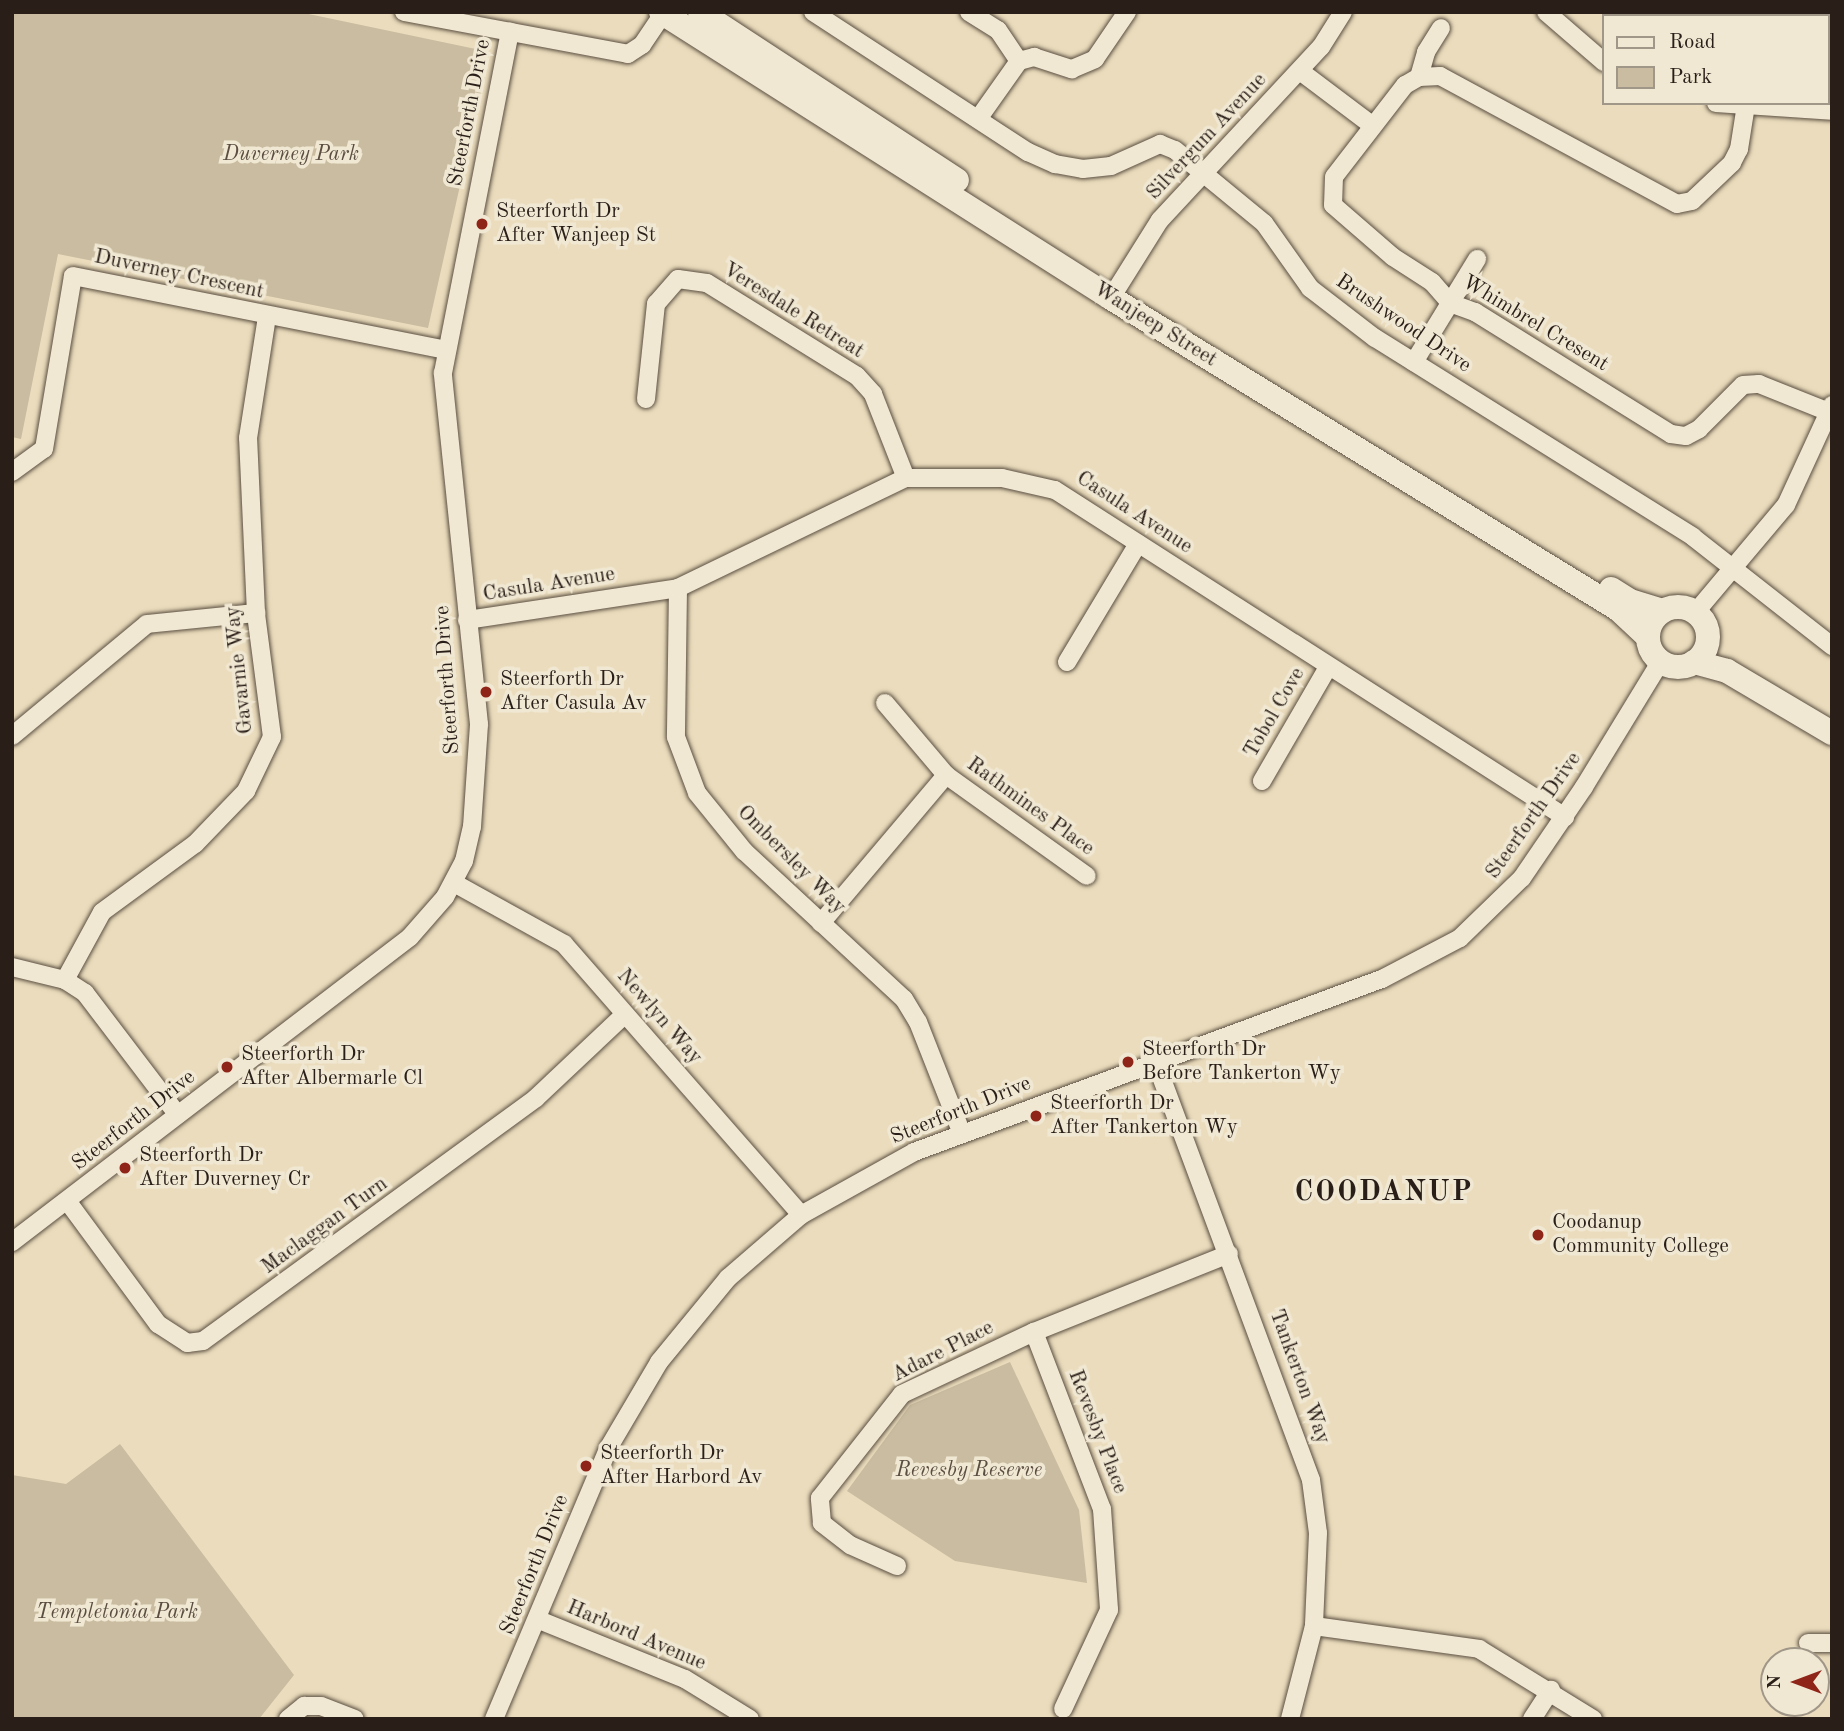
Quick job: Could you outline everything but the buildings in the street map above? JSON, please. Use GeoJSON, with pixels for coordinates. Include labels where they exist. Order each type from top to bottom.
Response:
{"type":"FeatureCollection","features":[{"type":"Feature","properties":{"kind":"main road","name":"Wanjeep Street"},"geometry":{"type":"LineString","coordinates":[[699,12],[1114,291],[1630,601],[1663,611]]}},
{"type":"Feature","properties":{"kind":"main road","name":"Wanjeep Street"},"geometry":{"type":"LineString","coordinates":[[663,13],[1114,291],[1618,609],[1648,637]]}},
{"type":"Feature","properties":{"kind":"main road"},"geometry":{"type":"LineString","coordinates":[[1832,716],[1734,657],[1707,634],[1695,613],[1679,607],[1663,611],[1652,622],[1648,637],[1661,662],[1677,667],[1694,662],[1727,671],[1832,733]]}},
{"type":"Feature","properties":{"kind":"main road"},"geometry":{"type":"LineString","coordinates":[[1694,662],[1704,650],[1707,634]]}},
{"type":"Feature","properties":{"kind":"street"},"geometry":{"type":"LineString","coordinates":[[404,12],[628,54],[642,45],[663,13]]}},
{"type":"Feature","properties":{"kind":"street","name":"Brushwood Drive"},"geometry":{"type":"LineString","coordinates":[[813,12],[978,119],[1055,164],[1083,169],[1111,166],[1160,144],[1206,172],[1264,223],[1310,288],[1414,362],[1735,567],[1832,646]]}},
{"type":"Feature","properties":{"kind":"street"},"geometry":{"type":"LineString","coordinates":[[969,12],[998,30],[1019,61]]}},
{"type":"Feature","properties":{"kind":"street"},"geometry":{"type":"LineString","coordinates":[[978,119],[1019,61],[1034,57],[1065,69],[1089,65],[1127,12]]}},
{"type":"Feature","properties":{"kind":"street","name":"Silvergum Avenue"},"geometry":{"type":"LineString","coordinates":[[1114,291],[1160,220],[1300,71],[1343,12]]}},
{"type":"Feature","properties":{"kind":"street"},"geometry":{"type":"LineString","coordinates":[[1546,12],[1602,60]]}},
{"type":"Feature","properties":{"kind":"street","name":"Whimbrel Cresent"},"geometry":{"type":"LineString","coordinates":[[1441,28],[1426,52],[1419,77],[1405,85],[1334,177],[1333,205],[1393,257],[1432,282],[1450,303],[1475,312],[1671,434],[1686,436],[1699,429],[1743,385],[1759,384],[1830,409]]}},
{"type":"Feature","properties":{"kind":"street","name":"Steerforth Drive"},"geometry":{"type":"LineString","coordinates":[[12,1242],[384,959],[410,936],[454,883],[468,846],[478,753],[467,620],[443,408],[446,350],[510,32]]}},
{"type":"Feature","properties":{"kind":"street"},"geometry":{"type":"LineString","coordinates":[[1300,71],[1373,126]]}},
{"type":"Feature","properties":{"kind":"street"},"geometry":{"type":"LineString","coordinates":[[1419,77],[1440,76],[1676,204],[1692,201],[1732,163],[1739,149],[1746,105],[1823,108]]}},
{"type":"Feature","properties":{"kind":"street"},"geometry":{"type":"LineString","coordinates":[[1414,362],[1477,259]]}},
{"type":"Feature","properties":{"kind":"street","name":"Duverney Crescent"},"geometry":{"type":"LineString","coordinates":[[12,472],[44,449],[73,276],[446,350]]}},
{"type":"Feature","properties":{"kind":"street","name":"Veresdale Retreat"},"geometry":{"type":"LineString","coordinates":[[646,399],[656,304],[678,279],[707,283],[857,376],[873,394],[906,478]]}},
{"type":"Feature","properties":{"kind":"street","name":"Gavarnie Way"},"geometry":{"type":"LineString","coordinates":[[65,980],[102,912],[195,844],[246,791],[272,737],[256,613],[248,438],[267,316]]}},
{"type":"Feature","properties":{"kind":"street"},"geometry":{"type":"LineString","coordinates":[[1695,613],[1786,505],[1830,409]]}},
{"type":"Feature","properties":{"kind":"street","name":"Casula Avenue"},"geometry":{"type":"LineString","coordinates":[[467,620],[678,588],[906,478],[1002,478],[1055,489],[1565,817]]}},
{"type":"Feature","properties":{"kind":"street"},"geometry":{"type":"LineString","coordinates":[[1067,662],[1138,544]]}},
{"type":"Feature","properties":{"kind":"street","name":"Ombersley Way"},"geometry":{"type":"LineString","coordinates":[[678,588],[676,737],[697,793],[744,851],[904,999],[918,1022],[961,1132]]}},
{"type":"Feature","properties":{"kind":"street"},"geometry":{"type":"LineString","coordinates":[[12,736],[147,624],[256,613]]}},
{"type":"Feature","properties":{"kind":"street","name":"Steerforth Drive"},"geometry":{"type":"LineString","coordinates":[[494,1719],[539,1620],[595,1477],[644,1384],[682,1329],[728,1278],[801,1215],[863,1177],[961,1132],[1382,979],[1460,938],[1522,878],[1565,817],[1661,662]]}},
{"type":"Feature","properties":{"kind":"street","name":"Tobol Cove"},"geometry":{"type":"LineString","coordinates":[[1262,781],[1328,667]]}},
{"type":"Feature","properties":{"kind":"street","name":"Rathmines Place"},"geometry":{"type":"LineString","coordinates":[[885,703],[946,775],[1087,876]]}},
{"type":"Feature","properties":{"kind":"street","name":"Rathmines Place"},"geometry":{"type":"LineString","coordinates":[[821,923],[946,775]]}},
{"type":"Feature","properties":{"kind":"street","name":"Newlyn Way"},"geometry":{"type":"LineString","coordinates":[[454,883],[564,944],[801,1215]]}},
{"type":"Feature","properties":{"kind":"street"},"geometry":{"type":"LineString","coordinates":[[12,967],[65,980],[85,993],[178,1115]]}},
{"type":"Feature","properties":{"kind":"street","name":"Maclaggan Turn"},"geometry":{"type":"LineString","coordinates":[[68,1202],[158,1324],[187,1342],[203,1340],[536,1098],[625,1014]]}},
{"type":"Feature","properties":{"kind":"street","name":"Tankerton Way"},"geometry":{"type":"LineString","coordinates":[[1156,1063],[1311,1480],[1318,1533],[1314,1626],[1290,1719]]}},
{"type":"Feature","properties":{"kind":"street","name":"Adare Place"},"geometry":{"type":"LineString","coordinates":[[897,1566],[850,1545],[822,1523],[820,1498],[902,1394],[1034,1332],[1229,1254]]}},
{"type":"Feature","properties":{"kind":"street","name":"Revesby Place"},"geometry":{"type":"LineString","coordinates":[[1034,1332],[1102,1509],[1109,1610],[1063,1709]]}},
{"type":"Feature","properties":{"kind":"street","name":"Harbord Avenue"},"geometry":{"type":"LineString","coordinates":[[539,1620],[685,1679],[751,1719]]}},
{"type":"Feature","properties":{"kind":"street"},"geometry":{"type":"LineString","coordinates":[[1314,1626],[1479,1649],[1551,1690],[1593,1719]]}},
{"type":"Feature","properties":{"kind":"street"},"geometry":{"type":"LineString","coordinates":[[1808,1643],[1832,1643]]}},
{"type":"Feature","properties":{"kind":"street"},"geometry":{"type":"LineString","coordinates":[[1532,1719],[1551,1690]]}},
{"type":"Feature","properties":{"kind":"street"},"geometry":{"type":"LineString","coordinates":[[288,1719],[304,1706],[321,1706],[355,1719]]}},
{"type":"Feature","properties":{"kind":"green space","name":"Duverney Park"},"geometry":{"type":"Polygon","coordinates":[[[12,12],[299,12],[490,52],[428,328],[58,254],[21,439],[12,437],[12,12]]]}},
{"type":"Feature","properties":{"kind":"green space","name":"Revesby Reserve"},"geometry":{"type":"Polygon","coordinates":[[[1010,1362],[1079,1510],[1087,1583],[955,1561],[847,1491],[910,1405],[1010,1362]]]}},
{"type":"Feature","properties":{"kind":"green space","name":"Templetonia Park"},"geometry":{"type":"Polygon","coordinates":[[[120,1444],[294,1675],[259,1719],[12,1719],[12,1475],[66,1484],[120,1444]]]}},
{"type":"Feature","properties":{"kind":"place","name":"Steerforth Dr After Wanjeep St"},"geometry":{"type":"Point","coordinates":[482,224]}},
{"type":"Feature","properties":{"kind":"place","name":"Steerforth Dr After Casula Av"},"geometry":{"type":"Point","coordinates":[486,692]}},
{"type":"Feature","properties":{"kind":"place","name":"Steerforth Dr Before Tankerton Wy"},"geometry":{"type":"Point","coordinates":[1128,1062]}},
{"type":"Feature","properties":{"kind":"place","name":"Steerforth Dr After Albermarle Cl"},"geometry":{"type":"Point","coordinates":[227,1067]}},
{"type":"Feature","properties":{"kind":"place","name":"Steerforth Dr After Tankerton Wy"},"geometry":{"type":"Point","coordinates":[1036,1116]}},
{"type":"Feature","properties":{"kind":"place","name":"Steerforth Dr After Duverney Cr"},"geometry":{"type":"Point","coordinates":[125,1168]}},
{"type":"Feature","properties":{"kind":"place","name":"Coodanup Community College"},"geometry":{"type":"Point","coordinates":[1538,1235]}},
{"type":"Feature","properties":{"kind":"place","name":"Steerforth Dr After Harbord Av"},"geometry":{"type":"Point","coordinates":[586,1466]}},
{"type":"Feature","properties":{"kind":"district","name":"COODANUP"},"geometry":{"type":"Point","coordinates":[1384,1193]}}]}
